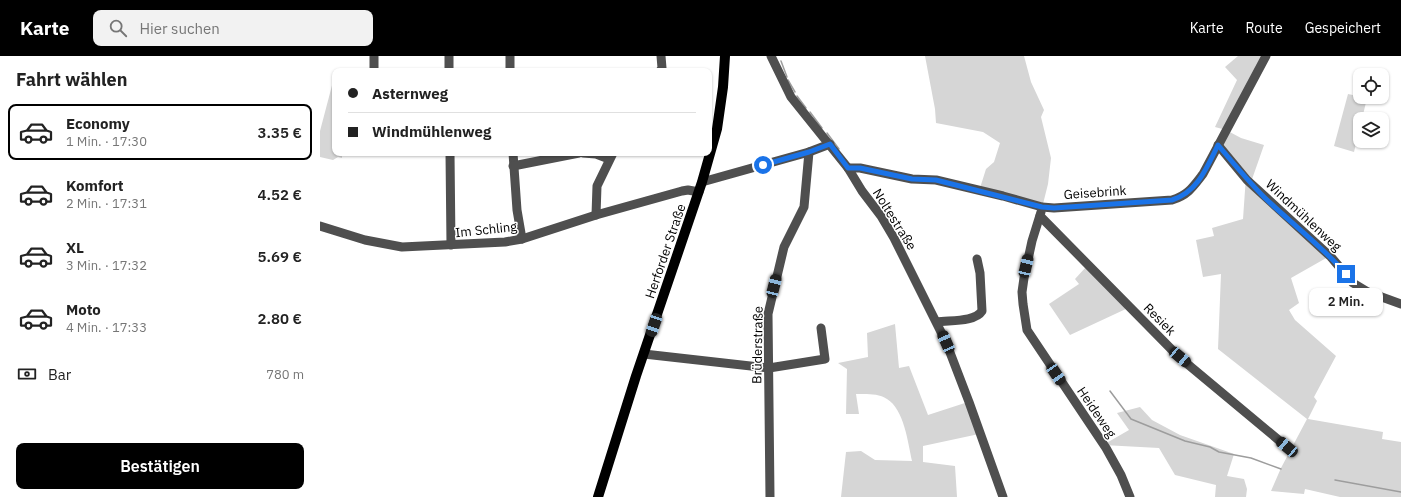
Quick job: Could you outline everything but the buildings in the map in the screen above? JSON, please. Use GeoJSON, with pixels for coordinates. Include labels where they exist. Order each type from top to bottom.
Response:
{"type":"FeatureCollection","features":[{"type":"Feature","properties":{"kind":"main road","name":"Herforder Straße"},"geometry":{"type":"LineString","coordinates":[[712,147],[717,129],[723,88],[725,56]]}},
{"type":"Feature","properties":{"kind":"main road","name":"Herforder Straße"},"geometry":{"type":"LineString","coordinates":[[598,497],[709,156]]}},
{"type":"Feature","properties":{"kind":"street"},"geometry":{"type":"LineString","coordinates":[[374,56],[374,68]]}},
{"type":"Feature","properties":{"kind":"street"},"geometry":{"type":"LineString","coordinates":[[449,56],[449,68]]}},
{"type":"Feature","properties":{"kind":"street"},"geometry":{"type":"LineString","coordinates":[[510,56],[510,68]]}},
{"type":"Feature","properties":{"kind":"street"},"geometry":{"type":"LineString","coordinates":[[661,56],[662,68]]}},
{"type":"Feature","properties":{"kind":"street","name":"Noltestraße"},"geometry":{"type":"LineString","coordinates":[[771,56],[791,97],[848,168],[881,216],[894,238],[937,322],[970,402],[1003,497]]}},
{"type":"Feature","properties":{"kind":"street","name":"Geisebrink"},"geometry":{"type":"LineString","coordinates":[[848,168],[860,168],[912,179],[936,180],[1041,212],[1054,208],[1172,200],[1182,197],[1190,191],[1203,174],[1266,56]]}},
{"type":"Feature","properties":{"kind":"street"},"geometry":{"type":"LineString","coordinates":[[702,182],[809,152],[830,144]]}},
{"type":"Feature","properties":{"kind":"street","name":"Windmühlenweg"},"geometry":{"type":"LineString","coordinates":[[1218,145],[1247,180],[1331,257],[1353,283],[1368,292],[1401,304]]}},
{"type":"Feature","properties":{"kind":"street","name":"Brüderstraße"},"geometry":{"type":"LineString","coordinates":[[770,497],[768,314],[784,247],[804,207],[809,152]]}},
{"type":"Feature","properties":{"kind":"street"},"geometry":{"type":"LineString","coordinates":[[450,156],[450,245]]}},
{"type":"Feature","properties":{"kind":"street"},"geometry":{"type":"LineString","coordinates":[[513,156],[517,210],[522,239]]}},
{"type":"Feature","properties":{"kind":"street"},"geometry":{"type":"LineString","coordinates":[[513,166],[564,156]]}},
{"type":"Feature","properties":{"kind":"street"},"geometry":{"type":"LineString","coordinates":[[596,215],[597,186],[611,156]]}},
{"type":"Feature","properties":{"kind":"street","name":"Im Schling"},"geometry":{"type":"LineString","coordinates":[[320,226],[365,240],[402,247],[505,242],[522,239],[596,215],[682,191],[688,190],[698,192]]}},
{"type":"Feature","properties":{"kind":"street","name":"Resiek"},"geometry":{"type":"LineString","coordinates":[[1041,212],[1180,357],[1287,447]]}},
{"type":"Feature","properties":{"kind":"street","name":"Heideweg"},"geometry":{"type":"LineString","coordinates":[[1041,212],[1032,241],[1024,278],[1023,304],[1027,330],[1106,448],[1121,475],[1130,497]]}},
{"type":"Feature","properties":{"kind":"street"},"geometry":{"type":"LineString","coordinates":[[937,322],[974,318],[979,316],[982,311],[980,273],[977,259]]}},
{"type":"Feature","properties":{"kind":"street"},"geometry":{"type":"LineString","coordinates":[[644,354],[769,368],[825,358],[821,328]]}},
{"type":"Feature","properties":{"kind":"shaded area"},"geometry":{"type":"Polygon","coordinates":[[[925,56],[1024,56],[1031,82],[1044,110],[1041,117],[1051,158],[1048,184],[1043,204],[980,188],[986,169],[994,162],[1000,143],[983,132],[936,123],[935,109],[925,56]]]}},
{"type":"Feature","properties":{"kind":"shaded area"},"geometry":{"type":"Polygon","coordinates":[[[1238,56],[1263,56],[1226,130],[1215,127],[1237,80],[1225,67],[1238,56]]]}},
{"type":"Feature","properties":{"kind":"shaded area"},"geometry":{"type":"Polygon","coordinates":[[[332,85],[332,156],[342,156],[342,158],[338,157],[333,160],[320,157],[320,131],[332,85]]]}},
{"type":"Feature","properties":{"kind":"shaded area"},"geometry":{"type":"Polygon","coordinates":[[[1348,94],[1353,95],[1353,104],[1366,104],[1364,112],[1353,112],[1354,152],[1334,146],[1348,94]]]}},
{"type":"Feature","properties":{"kind":"shaded area"},"geometry":{"type":"Polygon","coordinates":[[[1226,130],[1241,138],[1264,145],[1250,185],[1328,257],[1291,278],[1299,303],[1289,310],[1295,320],[1336,356],[1314,397],[1317,401],[1308,419],[1383,432],[1382,439],[1401,442],[1401,497],[1340,497],[1305,489],[1304,494],[1271,491],[1281,468],[1307,419],[1218,349],[1221,274],[1203,277],[1196,240],[1214,236],[1212,228],[1243,219],[1246,176],[1218,146],[1226,130]]]}},
{"type":"Feature","properties":{"kind":"shaded area"},"geometry":{"type":"Polygon","coordinates":[[[1086,267],[1128,308],[1070,335],[1049,304],[1079,284],[1075,279],[1086,267]]]}},
{"type":"Feature","properties":{"kind":"shaded area"},"geometry":{"type":"Polygon","coordinates":[[[895,324],[899,368],[909,366],[928,415],[968,402],[979,434],[923,446],[923,462],[955,466],[957,497],[841,497],[846,452],[861,451],[875,460],[912,461],[907,436],[898,410],[887,399],[876,395],[856,394],[859,414],[846,414],[847,369],[838,363],[868,357],[867,333],[895,324]]]}},
{"type":"Feature","properties":{"kind":"shaded area"},"geometry":{"type":"Polygon","coordinates":[[[1140,407],[1152,420],[1180,435],[1234,454],[1227,476],[1244,479],[1247,489],[1246,497],[1215,497],[1216,485],[1175,475],[1159,448],[1103,445],[1129,430],[1117,413],[1140,407]]]}},
{"type":"Feature","properties":{"kind":"waterway"},"geometry":{"type":"LineString","coordinates":[[781,61],[787,77]]}},
{"type":"Feature","properties":{"kind":"waterway"},"geometry":{"type":"LineString","coordinates":[[788,80],[795,92]]}},
{"type":"Feature","properties":{"kind":"waterway"},"geometry":{"type":"LineString","coordinates":[[797,96],[806,108]]}},
{"type":"Feature","properties":{"kind":"waterway"},"geometry":{"type":"LineString","coordinates":[[810,112],[822,128]]}},
{"type":"Feature","properties":{"kind":"waterway"},"geometry":{"type":"LineString","coordinates":[[827,133],[839,149]]}},
{"type":"Feature","properties":{"kind":"waterway"},"geometry":{"type":"LineString","coordinates":[[1110,391],[1131,419],[1185,441],[1210,447],[1219,452],[1251,458],[1281,469]]}},
{"type":"Feature","properties":{"kind":"waterway"},"geometry":{"type":"LineString","coordinates":[[1335,480],[1401,492]]}},
{"type":"Feature","properties":{"kind":"route"},"geometry":{"type":"LineString","coordinates":[[763,165],[809,152],[830,144],[848,168],[860,168],[912,179],[936,180],[1042,207],[1054,208],[1172,200],[1182,197],[1190,191],[1203,174],[1218,145],[1247,180],[1331,257],[1346,274]]}}]}
